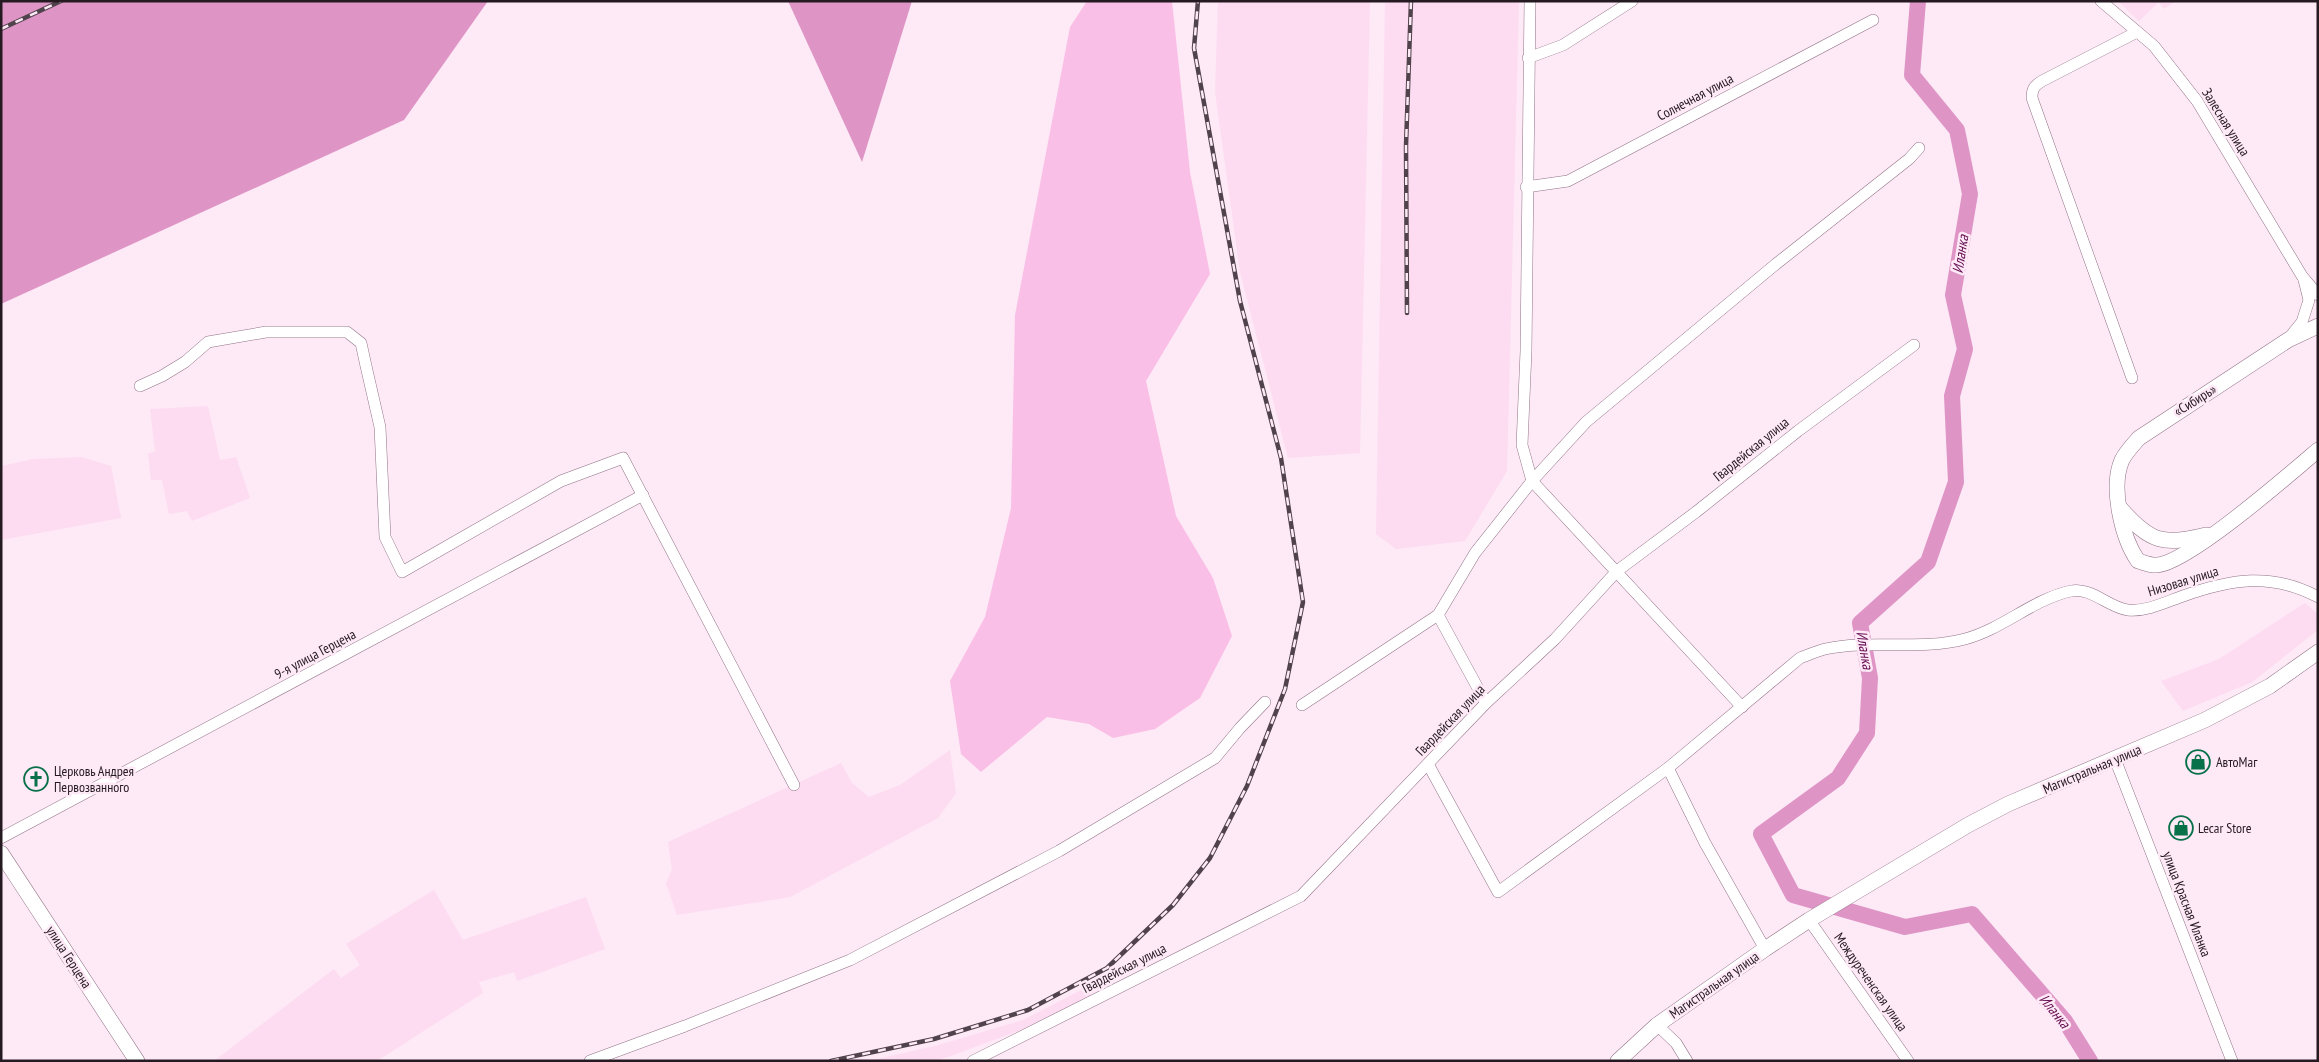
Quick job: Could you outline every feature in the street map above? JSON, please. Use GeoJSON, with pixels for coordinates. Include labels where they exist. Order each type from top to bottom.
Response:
{"type":"FeatureCollection","features":[{"type":"Feature","properties":{"kind":"main road","name":"«Сибирь»"},"geometry":{"type":"LineString","coordinates":[[2318,326],[2288,340],[2139,438],[2123,459],[2117,492],[2130,549],[2138,561],[2156,566],[2173,560],[2264,496],[2318,450]]}},
{"type":"Feature","properties":{"kind":"main road","name":"«Сибирь»"},"geometry":{"type":"LineString","coordinates":[[2120,508],[2148,535],[2165,540],[2179,541],[2214,532]]}},
{"type":"Feature","properties":{"kind":"main road","name":"Магистральная улица"},"geometry":{"type":"LineString","coordinates":[[1618,1061],[1657,1025],[1812,918],[1987,814],[2204,720],[2270,686],[2318,652]]}},
{"type":"Feature","properties":{"kind":"main road","name":"улица Герцена"},"geometry":{"type":"LineString","coordinates":[[1,853],[137,1061]]}},
{"type":"Feature","properties":{"kind":"street"},"geometry":{"type":"LineString","coordinates":[[1530,1],[1526,187],[1526,351],[1522,445],[1532,481],[1742,707]]}},
{"type":"Feature","properties":{"kind":"street"},"geometry":{"type":"LineString","coordinates":[[1528,58],[1563,45],[1632,1]]}},
{"type":"Feature","properties":{"kind":"street","name":"Залесная улица"},"geometry":{"type":"LineString","coordinates":[[2101,1],[2154,46],[2197,101],[2302,276],[2318,295]]}},
{"type":"Feature","properties":{"kind":"street","name":"Солнечная улица"},"geometry":{"type":"LineString","coordinates":[[1526,187],[1568,181],[1873,20]]}},
{"type":"Feature","properties":{"kind":"street"},"geometry":{"type":"LineString","coordinates":[[2132,378],[2032,98],[2032,91],[2035,85],[2042,81],[2137,32]]}},
{"type":"Feature","properties":{"kind":"street"},"geometry":{"type":"LineString","coordinates":[[1302,705],[1438,615],[1475,553],[1532,481],[1586,422],[1776,264],[1909,159],[1919,148]]}},
{"type":"Feature","properties":{"kind":"street","name":"Залесная улица"},"geometry":{"type":"LineString","coordinates":[[2288,340],[2302,322],[2309,300],[2302,276]]}},
{"type":"Feature","properties":{"kind":"street"},"geometry":{"type":"LineString","coordinates":[[140,386],[162,376],[185,362],[208,342],[266,332],[347,332],[361,343],[380,427],[385,537],[402,572],[561,481],[623,458],[794,785]]}},
{"type":"Feature","properties":{"kind":"street","name":"Гвардейская улица"},"geometry":{"type":"LineString","coordinates":[[973,1061],[1301,896],[1486,703],[1555,639],[1617,571],[1696,512],[1798,431],[1914,345]]}},
{"type":"Feature","properties":{"kind":"street","name":"9-я улица Герцена"},"geometry":{"type":"LineString","coordinates":[[1,838],[643,495]]}},
{"type":"Feature","properties":{"kind":"street","name":"Низовая улица"},"geometry":{"type":"LineString","coordinates":[[1428,764],[1498,892],[1668,768],[1800,658],[1825,649],[1965,639],[1991,629],[2048,597],[2074,590],[2095,595],[2128,610],[2158,606],[2215,585],[2241,580],[2264,580],[2290,585],[2318,597]]}},
{"type":"Feature","properties":{"kind":"street"},"geometry":{"type":"LineString","coordinates":[[1438,615],[1486,703]]}},
{"type":"Feature","properties":{"kind":"street"},"geometry":{"type":"LineString","coordinates":[[590,1061],[685,1026],[850,960],[1059,851],[1215,758],[1265,702]]}},
{"type":"Feature","properties":{"kind":"street","name":"улица Красная Иланка"},"geometry":{"type":"LineString","coordinates":[[2115,759],[2232,1061]]}},
{"type":"Feature","properties":{"kind":"street"},"geometry":{"type":"LineString","coordinates":[[1668,768],[1705,843],[1766,949]]}},
{"type":"Feature","properties":{"kind":"street","name":"Междуреченская улица"},"geometry":{"type":"LineString","coordinates":[[1812,918],[1908,1061]]}},
{"type":"Feature","properties":{"kind":"street"},"geometry":{"type":"LineString","coordinates":[[1657,1025],[1676,1043],[1687,1061]]}},
{"type":"Feature","properties":{"kind":"shaded area"},"geometry":{"type":"Polygon","coordinates":[[[1,1],[488,1],[404,120],[1,304],[1,1]]]}},
{"type":"Feature","properties":{"kind":"shaded area"},"geometry":{"type":"Polygon","coordinates":[[[788,1],[912,1],[862,162],[788,1]]]}},
{"type":"Feature","properties":{"kind":"shaded area"},"geometry":{"type":"Polygon","coordinates":[[[1087,1],[1172,1],[1190,172],[1210,274],[1146,381],[1176,516],[1213,578],[1232,636],[1200,698],[1155,729],[1113,738],[1089,724],[1047,717],[981,772],[961,754],[950,681],[985,617],[1011,508],[1015,315],[1070,27],[1087,1]]]}},
{"type":"Feature","properties":{"kind":"shaded area"},"geometry":{"type":"Polygon","coordinates":[[[1218,1],[1370,1],[1360,453],[1288,458],[1240,272],[1215,92],[1218,1]]]}},
{"type":"Feature","properties":{"kind":"shaded area"},"geometry":{"type":"Polygon","coordinates":[[[1385,1],[1519,1],[1507,471],[1465,541],[1396,549],[1376,534],[1385,1]]]}},
{"type":"Feature","properties":{"kind":"shaded area"},"geometry":{"type":"Polygon","coordinates":[[[2118,1],[2176,1],[2164,9],[2159,2],[2139,21],[2118,1]]]}},
{"type":"Feature","properties":{"kind":"shaded area"},"geometry":{"type":"Polygon","coordinates":[[[208,406],[220,460],[236,457],[250,498],[192,521],[187,511],[169,514],[162,480],[151,480],[148,454],[155,451],[150,409],[208,406]]]}},
{"type":"Feature","properties":{"kind":"shaded area"},"geometry":{"type":"Polygon","coordinates":[[[81,457],[111,466],[121,518],[1,540],[1,466],[34,459],[81,457]]]}},
{"type":"Feature","properties":{"kind":"shaded area"},"geometry":{"type":"Polygon","coordinates":[[[2305,603],[2318,614],[2318,630],[2252,682],[2183,711],[2161,681],[2219,659],[2305,603]]]}},
{"type":"Feature","properties":{"kind":"shaded area"},"geometry":{"type":"Polygon","coordinates":[[[950,750],[956,793],[938,818],[790,897],[677,915],[666,883],[672,870],[668,842],[841,763],[852,783],[869,797],[900,785],[950,750]]]}},
{"type":"Feature","properties":{"kind":"shaded area"},"geometry":{"type":"Polygon","coordinates":[[[434,890],[463,940],[586,897],[605,949],[517,981],[514,972],[479,982],[483,993],[377,1061],[214,1061],[334,969],[341,978],[360,965],[346,944],[434,890]]]}},
{"type":"Feature","properties":{"kind":"shaded area"},"geometry":{"type":"Polygon","coordinates":[[[1087,987],[1091,996],[1026,1028],[937,1061],[868,1061],[935,1046],[1023,1020],[1087,987]]]}},
{"type":"Feature","properties":{"kind":"waterway","name":"Иланка"},"geometry":{"type":"LineString","coordinates":[[1918,1],[1912,75],[1957,130],[1970,194],[1953,295],[1965,349],[1952,396],[1956,482],[1928,562],[1860,623],[1870,678],[1867,733],[1838,778],[1761,834],[1793,895],[1905,927],[1972,914],[2065,1021],[2090,1061]]}},
{"type":"Feature","properties":{"kind":"railway"},"geometry":{"type":"LineString","coordinates":[[1,29],[61,1]]}},
{"type":"Feature","properties":{"kind":"railway"},"geometry":{"type":"LineString","coordinates":[[831,1061],[934,1039],[1028,1010],[1107,968],[1173,905],[1210,858],[1247,786],[1285,689],[1303,602],[1281,458],[1240,301],[1194,48],[1198,1]]}},
{"type":"Feature","properties":{"kind":"railway"},"geometry":{"type":"LineString","coordinates":[[1407,313],[1406,146],[1411,1]]}},
{"type":"Feature","properties":{"kind":"place","name":"АвтоМаг"},"geometry":{"type":"Point","coordinates":[2198,762]}},
{"type":"Feature","properties":{"kind":"place","name":"Церковь Андрея Первозванного"},"geometry":{"type":"Point","coordinates":[36,779]}},
{"type":"Feature","properties":{"kind":"place","name":"Lecar Store"},"geometry":{"type":"Point","coordinates":[2181,828]}}]}
